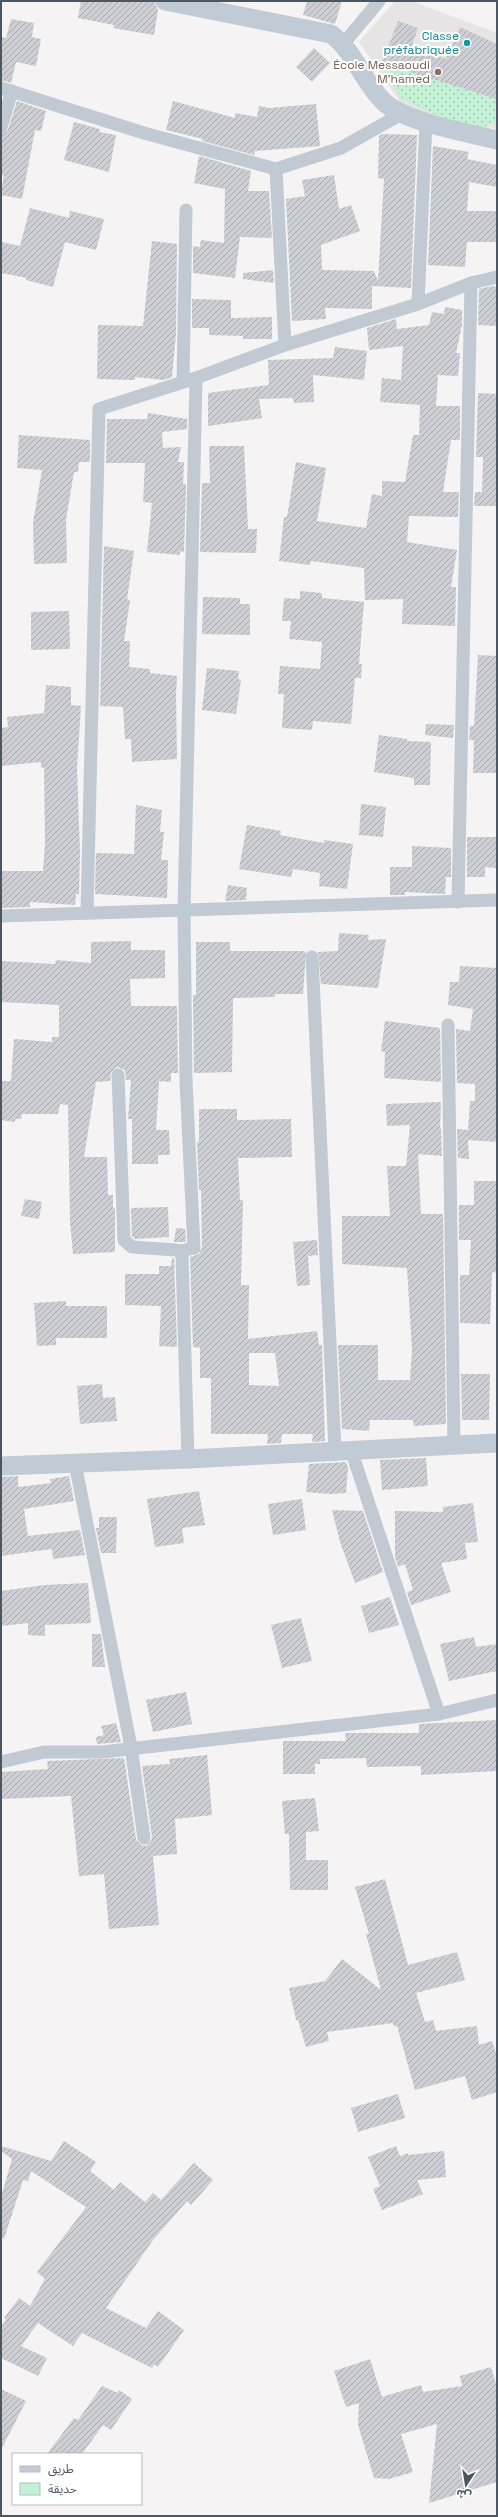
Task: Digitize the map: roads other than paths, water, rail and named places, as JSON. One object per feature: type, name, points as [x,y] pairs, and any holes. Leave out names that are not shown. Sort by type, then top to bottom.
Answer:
[{"type":"street","points":[[165,1],[332,34],[344,44],[384,103],[403,113],[426,122],[497,140]]},
{"type":"street","points":[[344,44],[379,1]]},
{"type":"street","points":[[1,127],[6,90],[144,133],[276,169],[341,148],[403,113]]},
{"type":"street","points":[[418,304],[426,122]]},
{"type":"street","points":[[276,169],[285,345]]},
{"type":"street","points":[[118,1075],[124,1240],[132,1247],[181,1251],[194,1248],[186,1081],[184,911],[189,380],[186,210]]},
{"type":"street","points":[[87,912],[98,411],[100,407],[189,380],[285,345],[418,304],[471,283],[497,277]]},
{"type":"street","points":[[458,902],[471,283]]},
{"type":"street","points":[[1,916],[87,912],[184,911],[497,900]]},
{"type":"street","points":[[312,957],[343,1451],[439,1714]]},
{"type":"street","points":[[448,1025],[454,1446]]},
{"type":"street","points":[[181,1251],[188,1459]]},
{"type":"street","points":[[1,1466],[188,1459],[497,1443]]},
{"type":"street","points":[[75,1463],[131,1747],[144,1838]]},
{"type":"street","points":[[1,1762],[44,1752],[102,1752],[131,1747],[439,1714],[497,1700]]},
{"type":"place","name":"Classe préfabriquée","points":[[467,43]]},
{"type":"place","name":"École Messaoudi M'hamed","points":[[438,72]]}]
